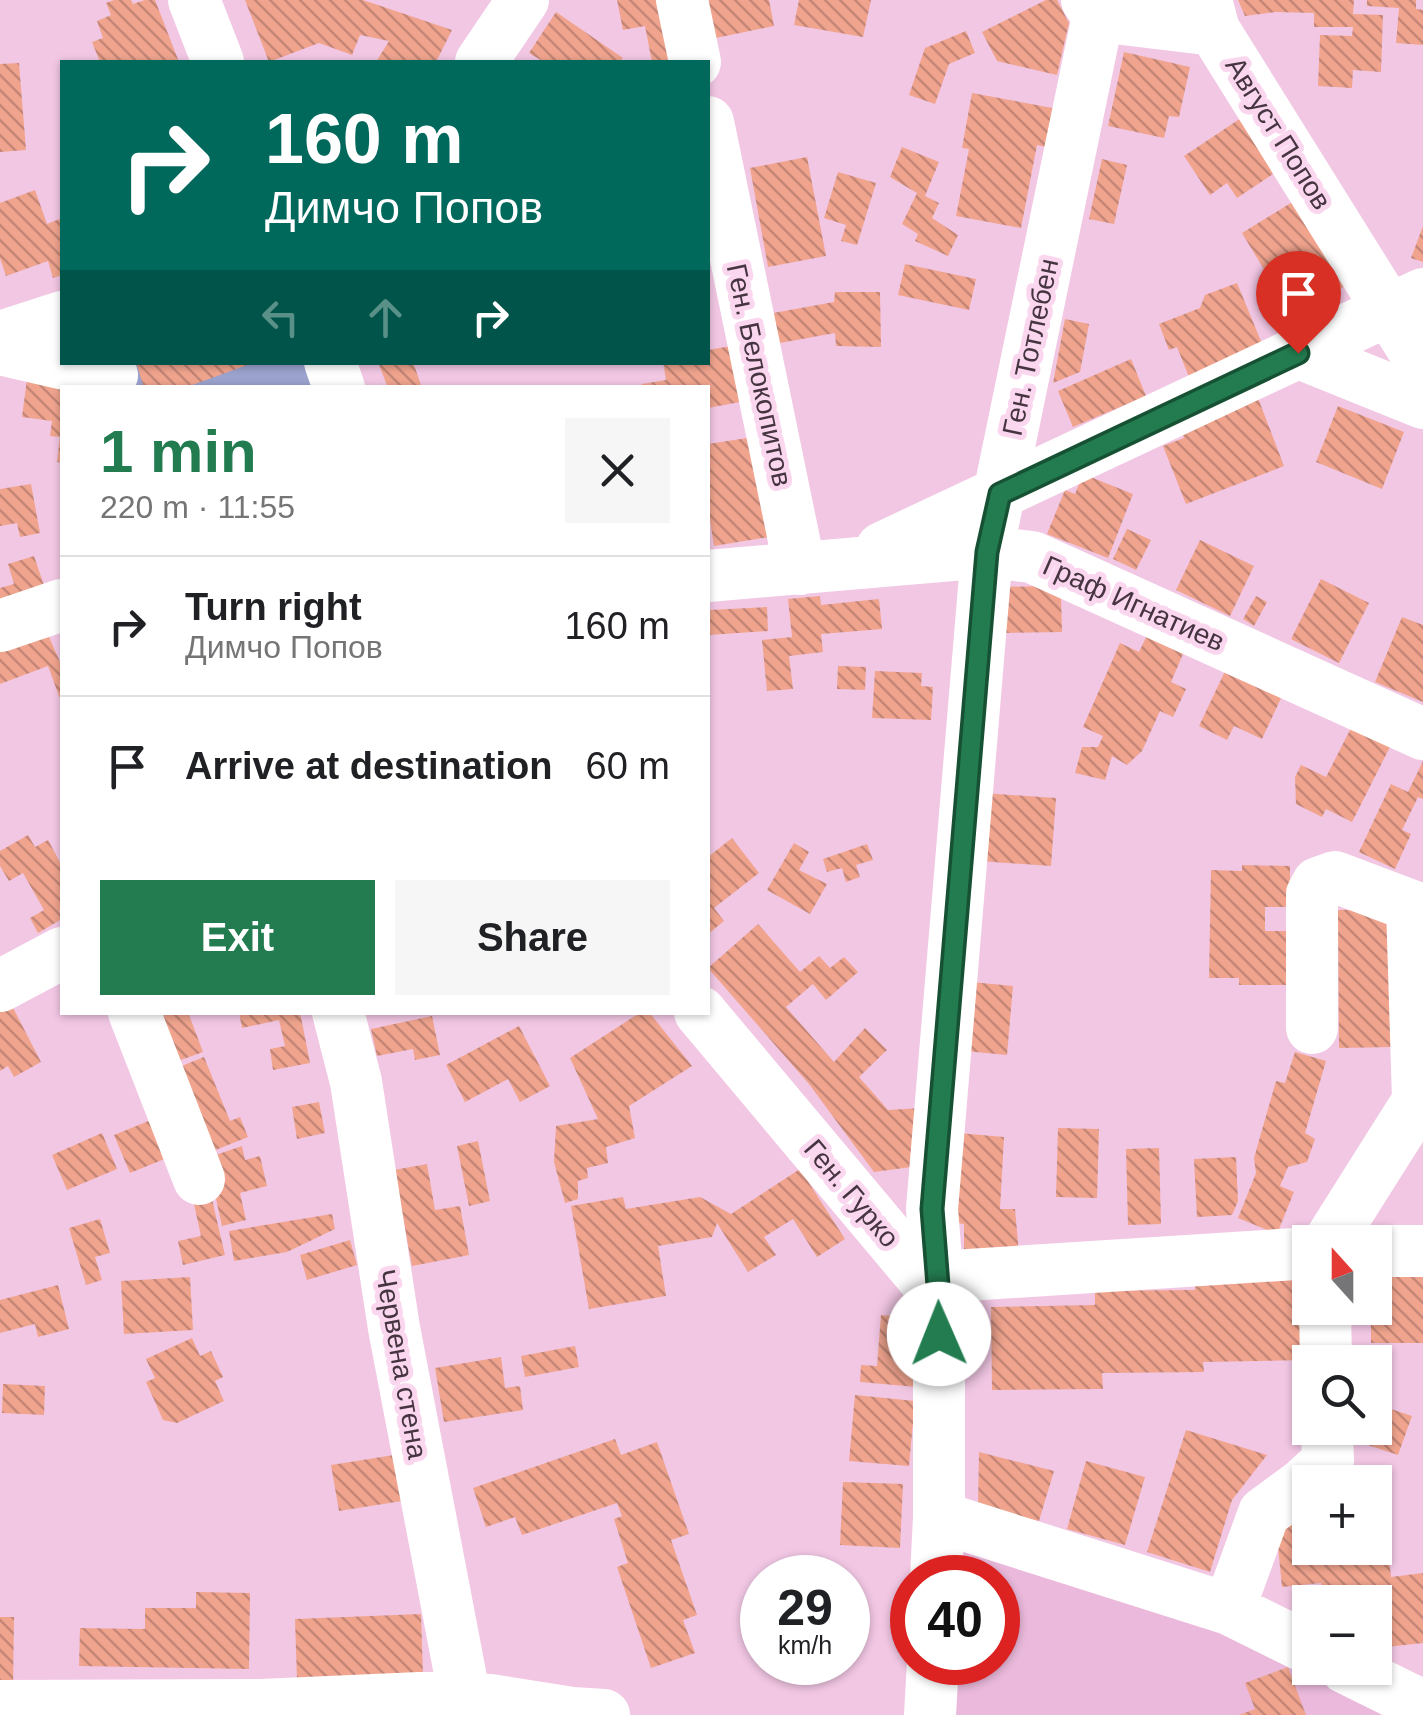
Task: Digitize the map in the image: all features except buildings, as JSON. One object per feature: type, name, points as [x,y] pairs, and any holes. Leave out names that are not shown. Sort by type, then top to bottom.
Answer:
[{"type":"street","points":[[194,0],[217,60]]},
{"type":"street","points":[[482,60],[524,0]]},
{"type":"street","points":[[682,0],[695,60]]},
{"type":"street","points":[[1097,5],[1210,15]]},
{"type":"street","name":"Ген. Тотлебен","points":[[938,1287],[932,1209],[987,552],[1097,5]]},
{"type":"street","name":"Август Попов","points":[[1210,15],[1406,301],[1423,365]]},
{"type":"street","name":"Ген. Белокопитов","points":[[710,130],[825,566]]},
{"type":"street","points":[[825,566],[1000,494],[1406,301]]},
{"type":"street","points":[[0,338],[60,318]]},
{"type":"street","points":[[0,349],[60,363]]},
{"type":"street","points":[[1298,353],[1423,403]]},
{"type":"street","points":[[69,365],[112,375]]},
{"type":"street","name":"Граф Игнатиев","points":[[710,576],[987,552],[1032,557],[1423,734]]},
{"type":"street","points":[[0,626],[60,606]]},
{"type":"street","points":[[1312,1028],[1312,894],[1318,883],[1335,876],[1412,906],[1421,1096],[1340,1225]]},
{"type":"street","points":[[0,986],[60,954]]},
{"type":"street","points":[[135,1015],[199,1178]]},
{"type":"street","name":"Червена стена","points":[[339,1015],[356,1082],[394,1328],[467,1705]]},
{"type":"street","name":"Ген. Гурко","points":[[703,1015],[938,1287]]},
{"type":"street","points":[[1392,1252],[1423,1251]]},
{"type":"street","points":[[937,1555],[938,1287],[1292,1255]]},
{"type":"street","points":[[1228,1608],[1264,1514],[1328,1461],[1328,1445]]},
{"type":"street","points":[[939,1517],[1228,1608],[1292,1640]]},
{"type":"street","points":[[930,1715],[932,1685]]},
{"type":"street","points":[[1380,1685],[1423,1706]]},
{"type":"street","points":[[0,1706],[259,1710],[467,1705],[583,1714]]},
{"type":"shaded area","points":[[108,365],[331,365],[338,385],[116,385]]},
{"type":"shaded area","points":[[939,1517],[1229,1609],[1292,1643],[1292,1685],[1368,1685],[1423,1715],[933,1715],[934,1685],[1020,1685],[1020,1555],[938,1555]]},
{"type":"route","points":[[939,1334],[932,1209],[987,552],[1000,494],[1298,353]]}]
